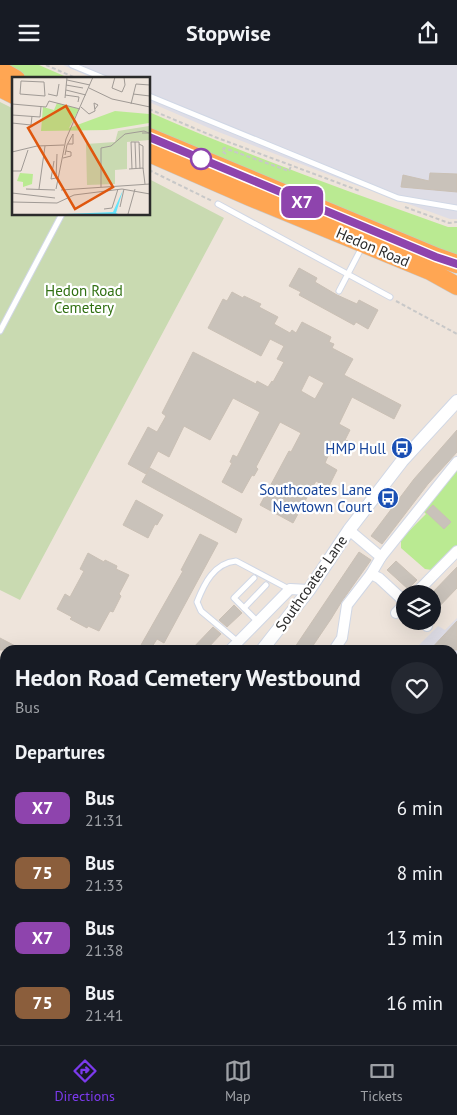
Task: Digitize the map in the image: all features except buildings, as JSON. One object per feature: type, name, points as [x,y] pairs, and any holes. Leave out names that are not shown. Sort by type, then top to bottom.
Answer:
[{"type":"highway","points":[[0,71],[12,77]]},
{"type":"highway","points":[[0,88],[12,94]]},
{"type":"highway","name":"Hedon Road","points":[[150,137],[253,182],[457,264]]},
{"type":"highway","name":"Hedon Road","points":[[150,153],[430,271],[457,286]]},
{"type":"street","name":"Southcoates Lane","points":[[266,645],[309,590],[349,530],[402,461],[457,401]]},
{"type":"street","points":[[337,645],[342,638],[347,605],[371,574],[381,557],[457,462]]},
{"type":"street","points":[[349,530],[381,557]]},
{"type":"street","points":[[424,585],[457,551]]},
{"type":"street","points":[[371,574],[396,595]]},
{"type":"street","points":[[235,645],[290,589],[309,590]]},
{"type":"lane","points":[[72,65],[101,77]]},
{"type":"lane","points":[[150,96],[398,198],[457,208]]},
{"type":"lane","points":[[218,204],[390,297]]},
{"type":"lane","points":[[0,331],[61,215]]},
{"type":"lane","points":[[339,291],[363,244]]},
{"type":"lane","points":[[238,642],[201,611],[197,602],[203,587],[213,572],[226,561],[236,561],[290,589]]},
{"type":"lane","points":[[254,578],[234,598],[257,621]]},
{"type":"lane","points":[[244,608],[266,585]]},
{"type":"path","points":[[46,65],[73,77]]},
{"type":"path","points":[[150,109],[361,192]]},
{"type":"path","points":[[229,155],[222,151],[224,148],[289,171],[292,166]]},
{"type":"path","points":[[150,170],[218,204]]},
{"type":"path","points":[[405,207],[449,223],[457,223]]},
{"type":"path","points":[[390,297],[457,334]]},
{"type":"shaded area","points":[[63,65],[457,65],[457,219],[450,219],[345,181],[216,131],[150,102],[150,77],[90,77]]},
{"type":"shaded area","points":[[457,618],[457,645],[419,645],[434,630],[441,630],[441,628],[445,630]]},
{"type":"green space","points":[[0,65],[39,65],[66,77],[19,77]]},
{"type":"green space","name":"Hedon Road Cemetery","points":[[0,102],[12,108],[12,215],[150,215],[150,180],[224,218],[20,600],[0,590]]},
{"type":"green space","points":[[150,112],[260,158],[335,186],[448,227],[457,227],[457,260],[150,133]]},
{"type":"green space","points":[[457,470],[457,545],[432,570],[425,569],[401,548],[401,539],[426,514],[423,511]]},
{"type":"bus line","name":"X7","points":[[150,137],[253,182],[457,264]]},
{"type":"place","name":"HMP Hull","points":[[402,448]]},
{"type":"place","name":"Southcoates Lane Newtown Court","points":[[388,498]]}]
